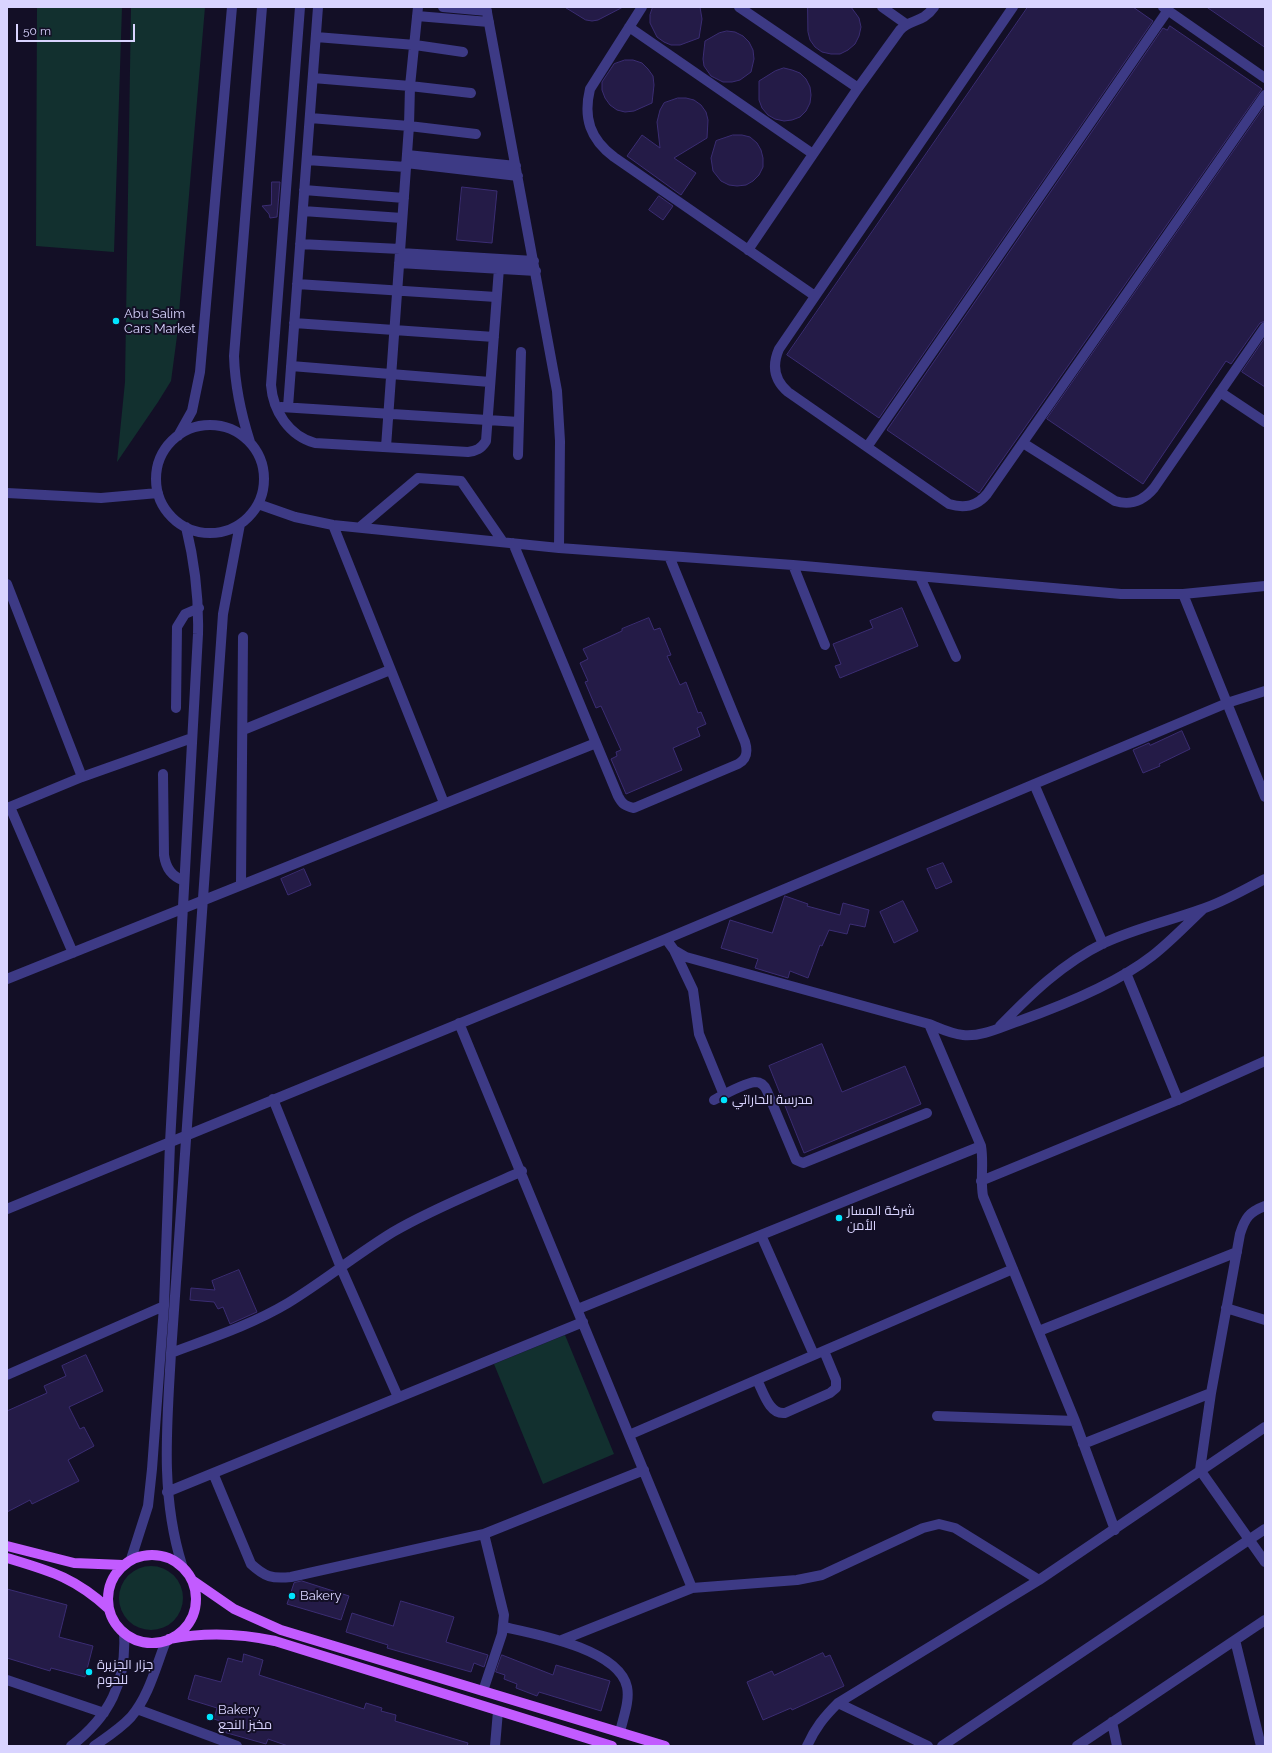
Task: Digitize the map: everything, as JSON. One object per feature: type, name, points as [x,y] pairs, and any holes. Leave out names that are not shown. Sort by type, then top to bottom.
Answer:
[{"type":"main road","points":[[7,1546],[74,1563],[127,1562]]},
{"type":"main road","points":[[612,1746],[275,1641],[257,1637],[222,1633],[186,1636],[157,1643],[140,1642],[124,1633],[117,1627],[108,1609],[107,1599],[111,1580],[127,1562],[141,1555],[152,1554],[173,1559],[182,1565],[192,1580],[220,1601],[265,1624],[666,1746]]},
{"type":"main road","points":[[7,1558],[51,1571],[68,1579],[83,1587],[108,1609]]},
{"type":"main road","points":[[168,1640],[184,1630],[193,1615],[196,1597],[192,1580]]},
{"type":"street","points":[[178,436],[192,411],[200,372],[232,7]]},
{"type":"street","points":[[250,442],[236,388],[234,356],[262,7]]},
{"type":"street","points":[[300,7],[271,385],[272,397],[275,406],[293,433],[306,441],[315,443],[475,451],[481,448],[486,441],[499,268]]},
{"type":"street","points":[[288,407],[318,7]]},
{"type":"street","points":[[443,7],[487,9],[535,266],[559,410],[559,548]]},
{"type":"street","points":[[642,7],[590,89],[587,102],[587,115],[590,127],[596,139],[604,149],[614,157],[815,296]]},
{"type":"street","points":[[739,7],[858,88]]},
{"type":"street","points":[[882,7],[906,24]]},
{"type":"street","points":[[748,250],[858,88],[900,30],[906,24],[925,17],[934,7]]},
{"type":"street","points":[[1013,7],[779,349],[775,362],[776,376],[783,388],[788,392],[950,504],[958,507],[966,507],[985,497],[1265,95]]},
{"type":"street","points":[[867,447],[1165,9],[1265,78]]},
{"type":"street","points":[[386,447],[409,126],[410,86],[417,11],[489,22]]},
{"type":"street","points":[[629,27],[813,154]]},
{"type":"street","points":[[316,37],[415,45],[463,52]]},
{"type":"street","points":[[313,78],[410,86],[471,93]]},
{"type":"street","points":[[310,118],[409,126],[476,134]]},
{"type":"street","points":[[307,160],[406,162],[517,171]]},
{"type":"street","points":[[304,190],[404,198]]},
{"type":"street","points":[[303,211],[402,218]]},
{"type":"street","points":[[300,244],[499,268],[535,266]]},
{"type":"street","points":[[400,255],[535,266]]},
{"type":"street","points":[[297,284],[496,297]]},
{"type":"street","points":[[294,323],[494,337]]},
{"type":"street","points":[[1023,443],[1115,501],[1128,504],[1135,502],[1149,494],[1154,488],[1265,327]]},
{"type":"street","points":[[518,455],[521,352]]},
{"type":"street","points":[[291,366],[490,382]]},
{"type":"street","points":[[1220,392],[1265,422]]},
{"type":"street","points":[[275,406],[519,422]]},
{"type":"street","points":[[208,425],[224,427],[238,433],[250,442],[258,453],[263,465],[264,478],[263,491],[258,504],[247,518],[240,524],[230,529],[219,532],[196,531],[186,527],[168,513],[158,493],[157,472],[160,462],[170,443],[178,436],[192,428],[208,425]]},
{"type":"street","points":[[360,527],[418,478],[461,481],[508,543],[621,802],[627,807],[634,808],[738,764],[744,761],[747,755],[745,742],[669,556]]},
{"type":"street","points":[[7,493],[101,498],[158,493]]},
{"type":"street","points":[[258,504],[295,517],[333,525],[559,548],[793,565],[1121,594],[1183,594],[1265,586]]},
{"type":"street","points":[[182,1565],[174,1541],[167,1492],[166,1458],[171,1353],[223,614],[240,524]]},
{"type":"street","points":[[333,525],[444,804]]},
{"type":"street","points":[[127,1562],[143,1524],[151,1488],[164,1306],[170,1143],[199,608],[195,569],[186,527]]},
{"type":"street","points":[[793,565],[825,645]]},
{"type":"street","points":[[920,577],[956,658]]},
{"type":"street","points":[[7,584],[82,777]]},
{"type":"street","points":[[1183,594],[1265,797]]},
{"type":"street","points":[[176,708],[177,627],[185,614],[199,608]]},
{"type":"street","points":[[241,884],[243,637]]},
{"type":"street","points":[[243,730],[390,670]]},
{"type":"street","points":[[7,1209],[666,939],[1227,703],[1265,691]]},
{"type":"street","points":[[73,953],[9,807],[82,777],[192,738]]},
{"type":"street","points":[[7,979],[596,743]]},
{"type":"street","points":[[163,774],[165,864],[176,878],[184,881]]},
{"type":"street","points":[[1034,784],[1103,944]]},
{"type":"street","points":[[999,1028],[1047,980],[1074,960],[1103,944],[1134,930],[1203,909],[1265,879]]},
{"type":"street","points":[[674,950],[686,957],[929,1024],[963,1035],[977,1034],[999,1028],[1063,1004],[1126,973],[1151,957],[1203,909]]},
{"type":"street","points":[[666,939],[674,950],[693,990],[699,1034],[724,1095]]},
{"type":"street","points":[[1126,973],[1178,1100]]},
{"type":"street","points":[[459,1023],[522,1171],[692,1588]]},
{"type":"street","points":[[929,1024],[981,1146],[983,1163],[981,1181],[983,1196],[1075,1421],[1115,1530]]},
{"type":"street","points":[[981,1181],[1178,1100],[1265,1061]]},
{"type":"street","points":[[714,1100],[755,1082],[765,1086],[796,1160],[803,1164],[927,1113]]},
{"type":"street","points":[[273,1099],[341,1268],[398,1397]]},
{"type":"street","points":[[578,1309],[981,1146]]},
{"type":"street","points":[[171,1353],[246,1324],[267,1314],[288,1303],[368,1248],[422,1216],[522,1171]]},
{"type":"street","points":[[1265,1206],[1254,1210],[1245,1220],[1236,1252],[1211,1393],[1200,1470],[1265,1562]]},
{"type":"street","points":[[757,1380],[774,1410],[781,1413],[785,1413],[830,1393],[836,1388],[836,1380],[819,1353],[761,1235]]},
{"type":"street","points":[[1039,1331],[1236,1252]]},
{"type":"street","points":[[629,1435],[1013,1269]]},
{"type":"street","points":[[7,1375],[164,1306]]},
{"type":"street","points":[[1226,1308],[1265,1320]]},
{"type":"street","points":[[167,1492],[583,1322]]},
{"type":"street","points":[[1083,1444],[1211,1393]]},
{"type":"street","points":[[937,1416],[1075,1421]]},
{"type":"street","points":[[807,1746],[814,1730],[822,1718],[838,1703],[1039,1580],[1115,1530],[1200,1470],[1265,1427]]},
{"type":"street","points":[[213,1473],[251,1564],[262,1574],[276,1578],[291,1577],[484,1534],[644,1470]]},
{"type":"street","points":[[562,1640],[692,1588],[797,1580],[822,1575],[923,1528],[939,1524],[955,1528],[1039,1580]]},
{"type":"street","points":[[942,1746],[1265,1529]]},
{"type":"street","points":[[483,1691],[504,1627],[502,1603],[484,1534]]},
{"type":"street","points":[[1077,1746],[1265,1620]]},
{"type":"street","points":[[504,1627],[562,1640],[608,1661],[617,1668],[624,1677],[628,1688],[628,1699],[620,1732]]},
{"type":"street","points":[[71,1746],[89,1732],[104,1713],[115,1694],[122,1670],[125,1646],[124,1633]]},
{"type":"street","points":[[94,1746],[119,1728],[137,1708],[148,1689],[168,1640]]},
{"type":"street","points":[[1235,1640],[1261,1746]]},
{"type":"street","points":[[7,1680],[104,1713]]},
{"type":"street","points":[[838,1703],[928,1746]]},
{"type":"street","points":[[137,1708],[237,1746]]},
{"type":"street","points":[[495,1746],[498,1711]]},
{"type":"street","points":[[1112,1722],[1117,1746]]},
{"type":"green space","points":[[37,7],[122,7],[114,252],[36,246]]},
{"type":"green space","points":[[131,7],[205,7],[177,336],[171,381],[117,462],[125,382]]},
{"type":"green space","points":[[565,1335],[614,1454],[543,1484],[494,1364]]},
{"type":"green space","points":[[145,1566],[157,1566],[174,1575],[181,1586],[183,1598],[181,1610],[174,1621],[157,1630],[145,1630],[133,1625],[124,1616],[119,1604],[119,1592],[124,1580],[133,1571]]},
{"type":"building","points":[[565,7],[623,7],[598,20],[592,21],[586,20]]},
{"type":"building","points":[[653,7],[700,7],[702,19],[699,38],[680,45],[671,45],[664,42],[657,37],[650,23],[650,15]]},
{"type":"building","points":[[808,7],[851,7],[859,18],[861,27],[855,44],[840,54],[822,52],[815,47],[810,40],[808,32]]},
{"type":"building","points":[[1028,7],[1133,7],[1153,21],[879,418],[787,355]]},
{"type":"building","points":[[1207,7],[1265,7],[1265,47]]},
{"type":"building","points":[[1170,26],[1262,89],[979,493],[887,430],[1163,28],[1167,30]]},
{"type":"building","points":[[727,31],[735,32],[743,36],[749,42],[753,50],[754,59],[751,72],[740,80],[732,82],[723,82],[711,76],[704,66],[703,59],[705,41],[719,33]]},
{"type":"building","points":[[625,60],[633,60],[642,63],[653,76],[654,85],[652,103],[634,111],[625,112],[617,110],[610,105],[602,90],[602,82],[614,64]]},
{"type":"building","points":[[784,68],[800,73],[806,79],[810,87],[811,95],[810,103],[806,111],[800,117],[784,121],[775,119],[768,115],[762,108],[759,100],[759,81],[775,71]]},
{"type":"building","points":[[678,98],[694,100],[701,105],[706,112],[708,120],[707,138],[674,158],[696,173],[681,195],[627,156],[642,135],[660,148],[657,122],[660,110],[664,103]]},
{"type":"building","points":[[1265,106],[1265,321],[1260,323],[1231,364],[1226,361],[1143,484],[1047,419]]},
{"type":"building","points":[[733,135],[750,137],[757,143],[761,150],[763,167],[759,175],[746,185],[729,185],[721,181],[713,171],[711,158],[716,141]]},
{"type":"building","points":[[272,182],[280,182],[277,217],[270,218],[269,214],[262,206],[271,205]]},
{"type":"building","points":[[462,187],[497,191],[492,243],[457,240]]},
{"type":"building","points":[[659,196],[673,206],[663,220],[649,210]]},
{"type":"building","points":[[1265,338],[1265,387],[1242,372]]},
{"type":"building","points":[[902,608],[918,646],[840,678],[835,666],[841,664],[833,644],[873,628],[870,621]]},
{"type":"building","points":[[649,618],[654,630],[660,628],[671,655],[667,656],[680,685],[686,682],[698,713],[701,712],[706,724],[697,728],[700,736],[673,748],[682,770],[626,794],[611,759],[617,756],[616,752],[621,750],[601,706],[596,708],[585,682],[588,681],[580,663],[588,659],[583,649],[622,631],[622,629]]},
{"type":"building","points":[[1182,731],[1190,749],[1159,764],[1160,766],[1143,773],[1133,750],[1149,743],[1150,745]]},
{"type":"building","points":[[943,863],[952,882],[936,889],[927,869]]},
{"type":"building","points":[[304,869],[311,885],[288,895],[281,879]]},
{"type":"building","points":[[785,896],[808,904],[807,906],[840,915],[843,903],[869,910],[865,927],[850,924],[847,934],[829,930],[822,946],[820,945],[808,978],[790,971],[788,978],[755,968],[758,959],[721,948],[730,920],[772,933]]},
{"type":"building","points":[[903,901],[918,931],[894,943],[880,912]]},
{"type":"building","points":[[822,1044],[842,1092],[905,1066],[921,1104],[804,1153],[769,1066]]},
{"type":"building","points":[[239,1270],[257,1312],[230,1324],[223,1307],[218,1309],[214,1302],[190,1300],[191,1288],[215,1290],[212,1281]]},
{"type":"building","points":[[86,1355],[103,1391],[69,1407],[80,1429],[84,1427],[94,1446],[68,1460],[79,1481],[32,1504],[30,1500],[7,1512],[7,1411],[47,1393],[44,1386],[66,1376],[62,1366]]},
{"type":"building","points":[[302,1581],[349,1596],[341,1620],[287,1604],[294,1583]]},
{"type":"building","points":[[7,1589],[67,1605],[59,1637],[93,1646],[85,1677],[51,1668],[50,1671],[7,1658]]},
{"type":"building","points":[[401,1601],[454,1617],[446,1642],[488,1655],[484,1667],[474,1663],[471,1672],[387,1648],[388,1645],[346,1632],[352,1613],[393,1626]]},
{"type":"building","points":[[823,1653],[825,1657],[830,1655],[844,1686],[792,1710],[791,1708],[763,1720],[747,1682],[772,1671],[774,1675]]},
{"type":"building","points":[[244,1654],[263,1660],[259,1675],[364,1709],[366,1703],[382,1708],[381,1711],[396,1715],[395,1721],[468,1743],[467,1746],[288,1746],[268,1739],[266,1744],[220,1731],[223,1722],[214,1719],[217,1708],[188,1699],[195,1675],[221,1682],[228,1658],[242,1662]]},
{"type":"building","points":[[502,1655],[553,1675],[556,1665],[610,1681],[601,1711],[539,1692],[537,1696],[516,1688],[517,1684],[504,1679],[505,1675],[496,1672]]},
{"type":"place","name":"Abu Salim Cars Market","points":[[116,321]]},
{"type":"place","name":"مدرسة الحاراتي","points":[[724,1100]]},
{"type":"place","name":"شركة المسار الأمن","points":[[839,1218]]},
{"type":"place","name":"Bakery","points":[[292,1596]]},
{"type":"place","name":"جزار الجزيرة للحوم","points":[[89,1672]]},
{"type":"place","name":"Bakery مخبز النجع","points":[[210,1717]]}]
